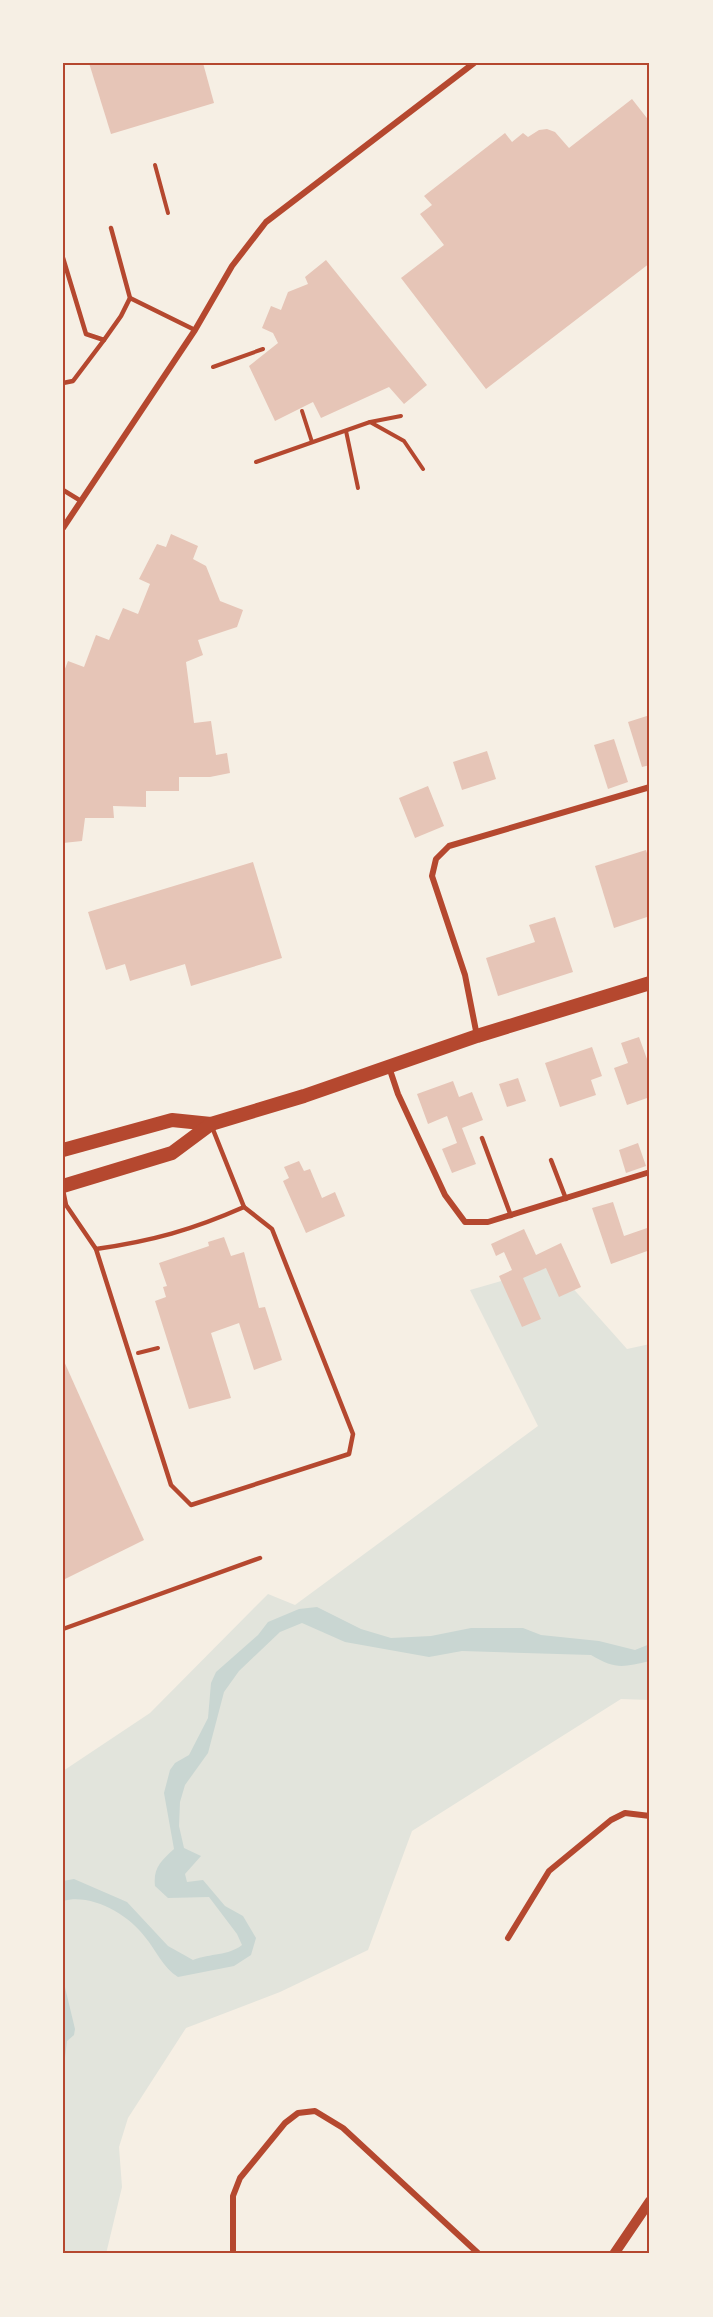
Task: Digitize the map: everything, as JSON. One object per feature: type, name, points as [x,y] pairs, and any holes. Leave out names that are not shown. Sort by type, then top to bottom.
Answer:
[{"type":"main road","points":[[63,1188],[172,1153],[211,1124],[304,1096],[477,1036],[650,983]]},
{"type":"main road","points":[[63,1150],[172,1120],[211,1124]]},
{"type":"street","points":[[63,528],[195,330],[232,266],[266,222],[474,63]]},
{"type":"street","points":[[477,1036],[465,975],[432,876],[436,859],[449,846],[650,787]]},
{"type":"street","points":[[389,1067],[398,1094],[456,1212],[465,1222],[477,1223],[511,1216],[650,1172]]},
{"type":"street","points":[[508,1938],[549,1871],[612,1820],[625,1813],[650,1815]]},
{"type":"street","points":[[233,2254],[233,2196],[240,2178],[285,2123],[298,2113],[315,2111],[343,2128],[479,2254]]},
{"type":"street","points":[[614,2254],[650,2201]]},
{"type":"lane","points":[[63,383],[72,381],[122,316],[130,298],[111,228]]},
{"type":"lane","points":[[63,258],[86,334],[104,340]]},
{"type":"lane","points":[[130,298],[195,330]]},
{"type":"lane","points":[[63,490],[82,502]]},
{"type":"lane","points":[[63,1188],[66,1205],[96,1249],[171,1485],[191,1505],[349,1454],[353,1434],[272,1229],[244,1207],[211,1124]]},
{"type":"lane","points":[[482,1138],[511,1216]]},
{"type":"lane","points":[[551,1160],[566,1199]]},
{"type":"lane","points":[[96,1249],[147,1241],[199,1227],[244,1207]]},
{"type":"lane","points":[[63,1629],[260,1558]]},
{"type":"path","points":[[155,165],[168,213]]},
{"type":"path","points":[[213,367],[263,349]]},
{"type":"path","points":[[302,411],[312,442]]},
{"type":"path","points":[[256,462],[369,422],[401,416]]},
{"type":"path","points":[[369,422],[404,441],[423,469]]},
{"type":"path","points":[[346,431],[358,488]]},
{"type":"path","points":[[130,1355],[158,1348]]},
{"type":"shaded area","points":[[553,1266],[627,1349],[650,1344],[650,1700],[621,1699],[412,1831],[368,1950],[280,1992],[186,2028],[128,2118],[119,2147],[122,2187],[106,2254],[63,2254],[63,1771],[150,1713],[268,1594],[295,1605],[538,1426],[470,1290]]},
{"type":"shaded area","points":[[317,1607],[361,1629],[391,1638],[431,1636],[471,1628],[523,1628],[541,1635],[599,1641],[635,1650],[650,1644],[650,1661],[620,1666],[607,1663],[591,1655],[462,1651],[429,1657],[345,1642],[302,1623],[280,1632],[239,1671],[224,1692],[208,1753],[185,1785],[180,1802],[179,1826],[184,1848],[201,1856],[185,1874],[187,1882],[203,1880],[225,1906],[243,1916],[256,1938],[251,1955],[234,1966],[178,1977],[164,1964],[138,1929],[119,1913],[85,1900],[63,1901],[63,1881],[74,1879],[127,1902],[168,1946],[193,1960],[231,1951],[242,1945],[237,1934],[209,1897],[168,1898],[155,1886],[155,1874],[159,1865],[174,1849],[164,1793],[170,1770],[175,1763],[189,1755],[208,1718],[211,1683],[216,1672],[258,1635],[268,1622],[299,1609]]},
{"type":"shaded area","points":[[63,1979],[75,2029],[74,2035],[67,2041],[63,2074]]},
{"type":"building","points":[[89,63],[203,63],[214,103],[111,134]]},
{"type":"building","points":[[632,99],[650,122],[650,263],[486,389],[401,278],[444,245],[420,214],[432,205],[424,196],[505,133],[512,142],[523,133],[528,137],[539,130],[547,129],[555,132],[569,148]]},
{"type":"building","points":[[326,260],[427,385],[404,404],[389,387],[321,418],[313,402],[275,421],[249,366],[278,343],[273,333],[262,328],[271,306],[281,310],[288,292],[308,284],[305,277]]},
{"type":"building","points":[[171,534],[198,546],[193,559],[206,566],[220,601],[243,610],[237,627],[198,640],[203,655],[186,662],[194,723],[211,721],[216,755],[227,753],[230,773],[210,777],[179,777],[179,791],[146,791],[146,807],[113,806],[114,818],[85,818],[82,841],[63,843],[63,674],[68,661],[84,667],[96,635],[109,640],[123,608],[138,614],[150,584],[139,579],[157,544],[166,547]]},
{"type":"building","points":[[650,715],[650,765],[642,767],[628,722]]},
{"type":"building","points":[[614,739],[628,782],[608,789],[594,745]]},
{"type":"building","points":[[487,751],[496,779],[462,790],[453,762]]},
{"type":"building","points":[[428,786],[444,826],[415,838],[399,798]]},
{"type":"building","points":[[646,850],[650,863],[650,916],[614,928],[595,866]]},
{"type":"building","points":[[253,862],[282,958],[191,986],[185,964],[130,981],[125,964],[106,970],[88,912]]},
{"type":"building","points":[[555,917],[573,972],[498,996],[486,958],[535,942],[529,925]]},
{"type":"building","points":[[639,1037],[647,1059],[650,1058],[650,1097],[627,1105],[614,1068],[628,1063],[621,1043]]},
{"type":"building","points":[[592,1047],[602,1076],[591,1080],[596,1095],[560,1107],[545,1063]]},
{"type":"building","points":[[518,1078],[526,1101],[507,1107],[499,1084]]},
{"type":"building","points":[[453,1081],[459,1097],[472,1092],[483,1120],[462,1128],[476,1164],[452,1173],[442,1149],[457,1143],[447,1116],[428,1124],[417,1094]]},
{"type":"building","points":[[638,1143],[646,1166],[626,1173],[619,1150]]},
{"type":"building","points":[[299,1161],[304,1171],[310,1169],[322,1198],[335,1192],[345,1216],[306,1233],[283,1181],[289,1178],[284,1167]]},
{"type":"building","points":[[613,1202],[624,1236],[650,1227],[650,1250],[611,1264],[592,1208]]},
{"type":"building","points":[[524,1229],[536,1255],[561,1243],[581,1287],[559,1297],[546,1268],[523,1278],[541,1319],[522,1327],[499,1276],[512,1270],[504,1252],[496,1256],[491,1244]]},
{"type":"building","points":[[224,1237],[231,1256],[244,1252],[259,1308],[265,1307],[282,1360],[254,1370],[239,1323],[211,1333],[231,1398],[189,1409],[155,1301],[166,1297],[163,1287],[167,1286],[159,1263],[209,1246],[208,1242]]},
{"type":"building","points":[[63,1359],[144,1540],[63,1580]]}]
